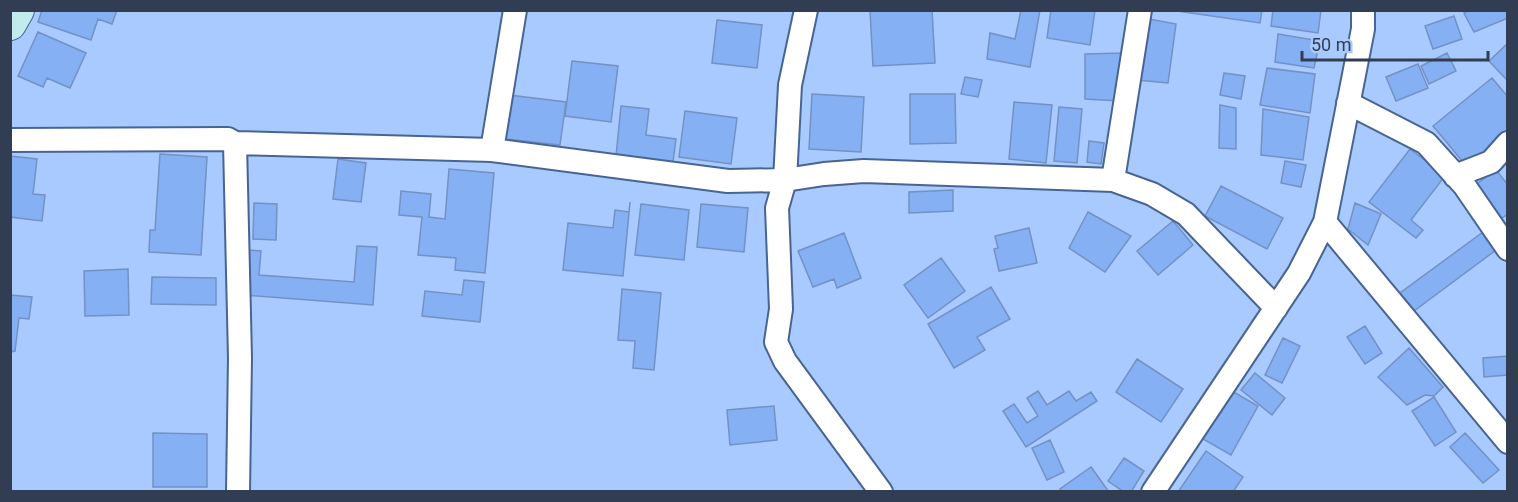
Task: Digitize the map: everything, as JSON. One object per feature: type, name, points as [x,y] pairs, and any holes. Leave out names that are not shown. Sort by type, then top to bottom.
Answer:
[{"type":"street","points":[[10,24],[18,10]]},
{"type":"street","points":[[492,150],[515,10]]},
{"type":"street","points":[[806,10],[790,85],[786,180],[777,208],[781,309],[776,342],[785,361],[881,492]]},
{"type":"street","points":[[1113,180],[1140,10]]},
{"type":"street","points":[[1153,492],[1299,273],[1324,222],[1363,29],[1363,10]]},
{"type":"street","points":[[1348,103],[1426,143],[1464,185],[1508,249]]},
{"type":"street","points":[[10,140],[228,139],[235,143],[492,150],[728,181],[786,180],[864,171],[1113,180],[1152,194],[1186,214],[1276,308]]},
{"type":"street","points":[[235,143],[240,358],[238,492]]},
{"type":"street","points":[[1455,176],[1491,162],[1508,143]]},
{"type":"street","points":[[1324,222],[1508,442]]},
{"type":"building","points":[[42,10],[117,10],[112,24],[98,19],[91,40],[38,22]]},
{"type":"building","points":[[932,10],[935,63],[873,66],[870,11]]},
{"type":"building","points":[[1021,10],[1040,10],[1030,67],[987,59],[990,33],[1015,39]]},
{"type":"building","points":[[1051,10],[1095,10],[1090,45],[1047,38]]},
{"type":"building","points":[[1170,10],[1262,10],[1260,23]]},
{"type":"building","points":[[1273,10],[1321,10],[1318,33],[1271,26]]},
{"type":"building","points":[[1470,10],[1508,10],[1508,18],[1474,32],[1464,13]]},
{"type":"building","points":[[1454,16],[1462,39],[1433,49],[1425,26]]},
{"type":"building","points":[[1144,18],[1176,24],[1168,83],[1137,80]]},
{"type":"building","points":[[717,20],[762,25],[757,68],[712,63]]},
{"type":"building","points":[[38,32],[86,53],[70,88],[47,78],[43,87],[18,76]]},
{"type":"building","points":[[1278,34],[1320,41],[1314,68],[1275,62]]},
{"type":"building","points":[[1508,43],[1508,81],[1489,61]]},
{"type":"building","points":[[1124,53],[1119,101],[1085,99],[1085,54]]},
{"type":"building","points":[[1447,53],[1456,71],[1429,84],[1421,66]]},
{"type":"building","points":[[572,61],[618,66],[611,122],[565,116]]},
{"type":"building","points":[[1418,64],[1428,88],[1396,101],[1386,77]]},
{"type":"building","points":[[1267,68],[1315,74],[1310,113],[1260,105]]},
{"type":"building","points":[[1224,73],[1245,76],[1241,99],[1220,95]]},
{"type":"building","points":[[965,77],[982,80],[978,97],[961,94]]},
{"type":"building","points":[[1492,78],[1508,97],[1508,136],[1468,168],[1433,126]]},
{"type":"building","points":[[812,94],[864,97],[861,152],[809,149]]},
{"type":"building","points":[[910,94],[955,94],[956,143],[910,144]]},
{"type":"building","points":[[509,95],[566,102],[560,145],[505,139]]},
{"type":"building","points":[[1014,102],[1052,105],[1046,163],[1009,159]]},
{"type":"building","points":[[1220,105],[1236,108],[1236,149],[1219,148]]},
{"type":"building","points":[[621,106],[649,109],[646,135],[676,139],[673,162],[616,156]]},
{"type":"building","points":[[1059,107],[1082,109],[1077,163],[1054,161]]},
{"type":"building","points":[[1263,109],[1309,117],[1303,160],[1261,155]]},
{"type":"building","points":[[685,111],[737,118],[731,164],[679,157]]},
{"type":"building","points":[[1089,141],[1104,143],[1101,164],[1087,162]]},
{"type":"building","points":[[1410,149],[1445,176],[1411,220],[1423,230],[1416,238],[1369,202]]},
{"type":"building","points":[[160,154],[207,157],[201,255],[149,252],[150,230],[155,230]]},
{"type":"building","points":[[10,156],[37,159],[33,194],[45,195],[42,221],[10,217]]},
{"type":"building","points":[[338,159],[366,163],[361,202],[333,199]]},
{"type":"building","points":[[1285,161],[1306,165],[1301,187],[1281,183]]},
{"type":"building","points":[[449,169],[494,173],[485,273],[455,270],[456,258],[418,255],[422,217],[399,215],[401,191],[431,194],[429,217],[445,219]]},
{"type":"building","points":[[1496,170],[1508,185],[1508,214],[1499,220],[1474,186]]},
{"type":"building","points":[[1221,186],[1283,218],[1267,249],[1205,216]]},
{"type":"building","points":[[953,190],[953,211],[909,213],[909,192]]},
{"type":"building","points":[[630,202],[623,276],[563,270],[568,223],[613,228],[615,210],[629,212]]},
{"type":"building","points":[[254,203],[277,204],[276,240],[253,239]]},
{"type":"building","points":[[1355,203],[1381,214],[1368,245],[1348,229]]},
{"type":"building","points":[[641,204],[689,210],[684,260],[635,255]]},
{"type":"building","points":[[701,204],[748,208],[744,252],[697,247]]},
{"type":"building","points":[[1088,212],[1131,236],[1105,272],[1069,248]]},
{"type":"building","points":[[1173,221],[1193,245],[1158,275],[1137,251]]},
{"type":"building","points":[[1029,228],[1037,263],[999,271],[994,249],[998,248],[995,236]]},
{"type":"building","points":[[1483,232],[1496,250],[1414,311],[1400,293]]},
{"type":"building","points":[[844,233],[861,278],[837,288],[834,279],[813,287],[798,251]]},
{"type":"building","points":[[357,246],[377,247],[373,305],[244,295],[248,250],[261,251],[259,275],[354,282]]},
{"type":"building","points":[[941,258],[965,291],[928,318],[904,285]]},
{"type":"building","points":[[128,269],[129,315],[85,316],[84,271]]},
{"type":"building","points":[[152,277],[216,278],[216,305],[151,304]]},
{"type":"building","points":[[464,280],[484,282],[480,322],[422,316],[425,291],[462,295]]},
{"type":"building","points":[[991,287],[1010,319],[977,337],[985,350],[954,368],[928,324]]},
{"type":"building","points":[[622,289],[661,293],[654,370],[633,368],[635,341],[618,340]]},
{"type":"building","points":[[10,295],[32,297],[29,319],[19,318],[15,351],[10,352]]},
{"type":"building","points":[[1365,326],[1382,353],[1365,364],[1347,337]]},
{"type":"building","points":[[1283,338],[1300,346],[1282,383],[1265,375]]},
{"type":"building","points":[[1409,348],[1443,387],[1434,396],[1425,395],[1407,405],[1378,377]]},
{"type":"building","points":[[1508,356],[1508,375],[1484,377],[1483,358]]},
{"type":"building","points":[[1137,359],[1183,389],[1161,422],[1116,392]]},
{"type":"building","points":[[1255,373],[1285,398],[1272,415],[1241,390]]},
{"type":"building","points":[[1230,390],[1258,406],[1231,455],[1203,439]]},
{"type":"building","points":[[1038,391],[1047,405],[1069,391],[1076,401],[1091,392],[1097,401],[1026,447],[1003,411],[1014,404],[1027,423],[1038,416],[1027,398]]},
{"type":"building","points":[[1434,397],[1456,432],[1435,446],[1412,411]]},
{"type":"building","points":[[774,406],[777,440],[730,445],[727,410]]},
{"type":"building","points":[[153,433],[207,434],[207,487],[153,487]]},
{"type":"building","points":[[1465,433],[1499,470],[1483,483],[1450,447]]},
{"type":"building","points":[[1050,440],[1064,472],[1047,480],[1032,448]]},
{"type":"building","points":[[1206,451],[1243,477],[1233,492],[1178,492]]},
{"type":"building","points":[[1124,458],[1144,471],[1131,492],[1124,492],[1108,481]]},
{"type":"building","points":[[1091,467],[1109,492],[1062,492],[1060,489]]}]
